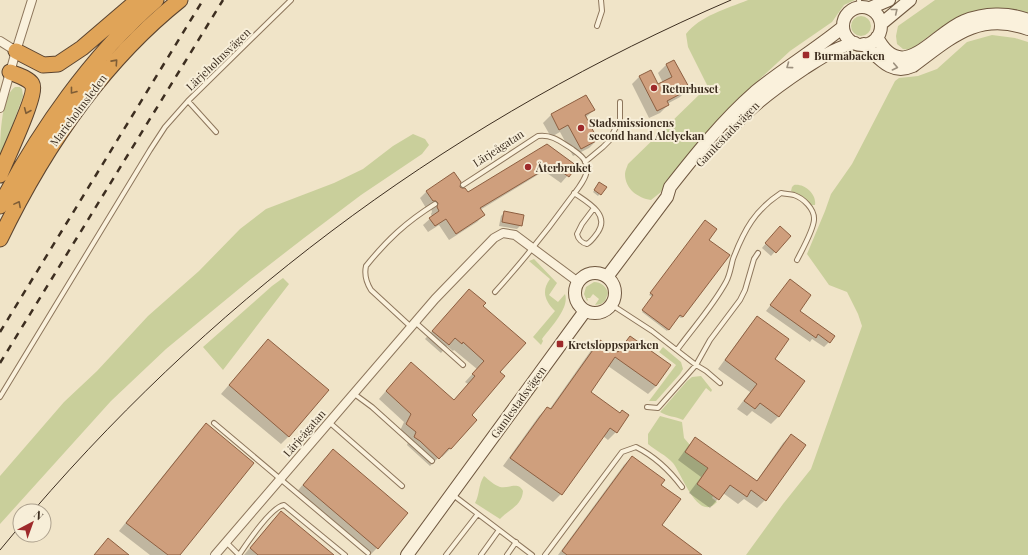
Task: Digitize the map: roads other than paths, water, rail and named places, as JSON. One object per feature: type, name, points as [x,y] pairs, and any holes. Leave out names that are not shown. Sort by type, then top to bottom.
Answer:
[{"type":"highway","points":[[16,51],[43,65],[58,64],[82,48],[138,0]]},
{"type":"highway","name":"Marieholmsleden","points":[[0,206],[30,151],[58,109],[87,72],[124,30],[156,0]]},
{"type":"highway","name":"Marieholmsleden","points":[[0,239],[34,173],[51,145],[100,78],[140,36],[180,0]]},
{"type":"highway","points":[[0,175],[29,107],[34,90],[32,84],[10,72]]},
{"type":"street","points":[[0,108],[32,0]]},
{"type":"street","name":"Gamlestadsvägen","points":[[607,277],[667,197],[670,187],[690,162],[744,103],[773,78],[830,38],[843,26],[844,20],[849,12],[854,8],[889,0]]},
{"type":"street","points":[[881,24],[910,0]]},
{"type":"street","points":[[863,5],[877,15],[881,24],[877,37],[885,50],[894,57],[904,58],[913,56],[940,36],[964,21],[980,16],[992,14],[1014,16],[1028,20]]},
{"type":"street","points":[[843,26],[847,38],[860,44],[884,64],[894,68],[905,69],[913,66],[960,33],[975,26],[1002,23],[1012,24],[1028,29]]},
{"type":"street","name":"Gamlestadsvägen","points":[[667,197],[675,192],[710,149],[753,106],[780,85],[843,46],[872,41],[877,37]]},
{"type":"street","points":[[0,41],[16,51]]},
{"type":"street","name":"Lärjeågatan","points":[[216,555],[412,324],[484,247],[498,235],[503,233],[515,235],[578,282]]},
{"type":"street","points":[[592,274],[600,274],[607,277],[613,283],[616,291],[615,300],[612,305],[607,310],[600,313],[584,311],[576,299],[575,292],[578,282],[584,276],[592,274]]},
{"type":"street","name":"Gamlestadsvägen","points":[[407,555],[584,311]]},
{"type":"lane","name":"Lärjeholmsvägen","points":[[216,132],[188,101],[291,0]]},
{"type":"lane","points":[[597,26],[602,11],[601,0]]},
{"type":"lane","points":[[0,397],[150,150],[165,127],[188,101]]},
{"type":"lane","points":[[495,292],[534,248],[574,193],[587,172],[588,168],[585,162],[608,141],[620,119],[620,102]]},
{"type":"lane","name":"Lärjeågatan","points":[[463,185],[538,136],[548,135],[558,139],[579,154],[585,162]]},
{"type":"lane","points":[[574,193],[594,208],[599,212],[602,223],[591,241],[584,244],[580,241],[577,234],[582,224],[594,208]]},
{"type":"lane","points":[[677,350],[726,281],[733,259],[747,226],[757,212],[781,193],[794,195],[804,200],[812,209],[815,219],[797,260]]},
{"type":"lane","points":[[435,204],[401,228],[366,266],[366,278],[371,290],[463,365]]},
{"type":"lane","points":[[647,407],[658,408],[696,365],[710,340],[740,300],[745,290],[754,259],[758,253]]},
{"type":"lane","points":[[612,305],[677,350],[720,383]]},
{"type":"lane","points":[[353,393],[372,407],[432,461]]},
{"type":"lane","points":[[328,422],[402,486]]},
{"type":"lane","points":[[214,423],[368,553]]},
{"type":"lane","points":[[545,555],[622,452],[636,447],[643,450],[672,474],[682,487]]},
{"type":"lane","points":[[451,494],[532,555]]},
{"type":"lane","points":[[226,542],[239,555],[259,527],[278,506],[284,504],[346,555]]},
{"type":"lane","points":[[446,555],[477,515]]},
{"type":"lane","points":[[481,555],[499,530]]},
{"type":"lane","points":[[507,555],[516,542]]},
{"type":"tram line","points":[[40,503],[107,430],[185,353],[267,282],[353,215],[442,154],[535,98],[631,46],[731,0]]},
{"type":"tram line","points":[[0,550],[12,536]]},
{"type":"railway","points":[[0,332],[203,0]]},
{"type":"railway","points":[[0,363],[223,0]]},
{"type":"place","name":"Burmabacken","points":[[806,55]]},
{"type":"place","name":"Returhuset","points":[[654,88]]},
{"type":"place","name":"Stadsmissionens second hand Alelyckan","points":[[581,128]]},
{"type":"place","name":"Återbruket","points":[[528,167]]},
{"type":"place","name":"Kretsloppsparken","points":[[560,344]]}]
